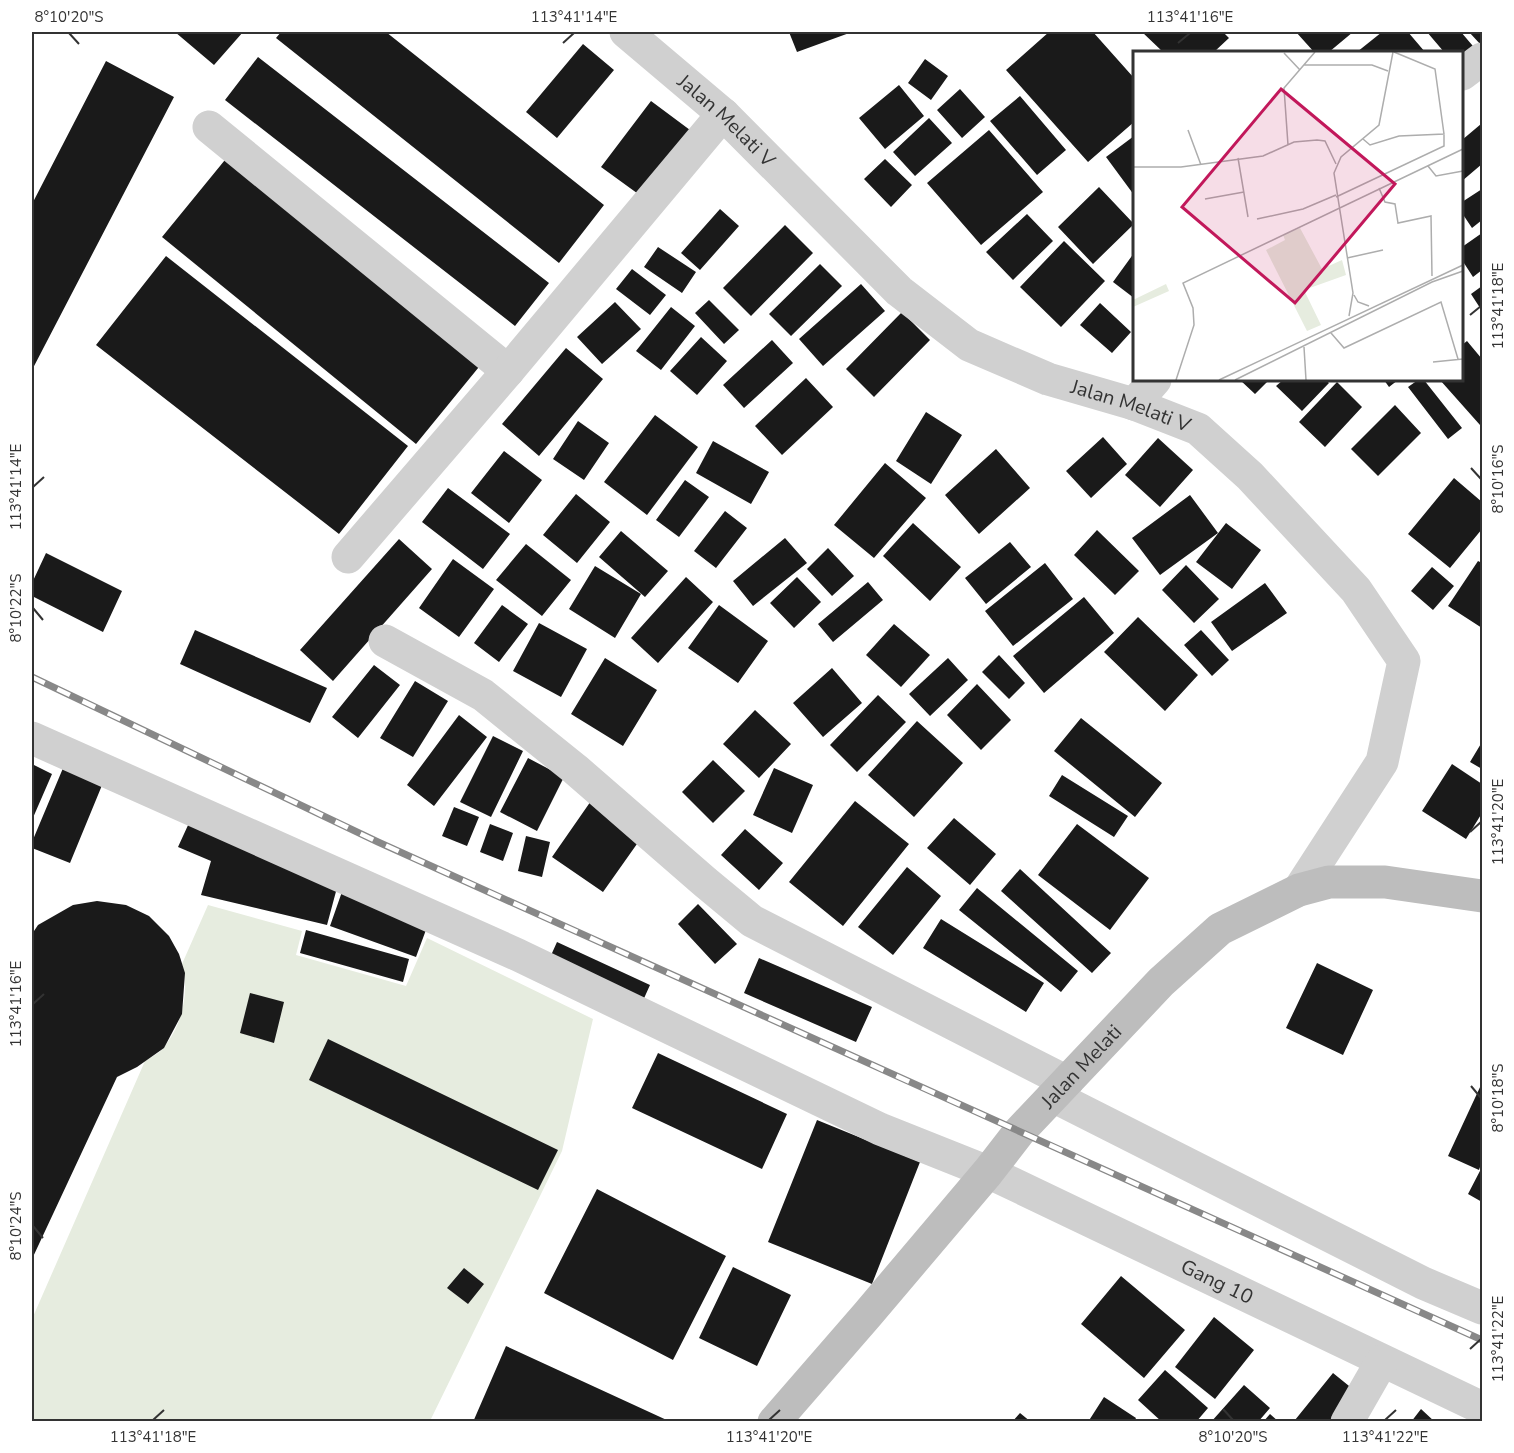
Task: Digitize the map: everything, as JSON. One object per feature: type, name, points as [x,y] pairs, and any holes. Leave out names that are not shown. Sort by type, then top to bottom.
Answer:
[{"type":"main road","name":"Jalan Melati","points":[[774,1422],[988,1172],[1019,1132],[1161,982],[1220,929],[1299,890],[1329,882],[1385,882],[1482,896]]},
{"type":"street","name":"Jalan Melati V","points":[[626,32],[723,114],[899,291],[969,345],[1047,379],[1134,404],[1198,429],[1250,476],[1356,590],[1404,661],[1382,762],[1299,890]]},
{"type":"street","points":[[1463,73],[1482,59]]},
{"type":"street","points":[[348,557],[508,371],[723,114]]},
{"type":"street","points":[[209,127],[508,371]]},
{"type":"street","points":[[1134,404],[1154,381]]},
{"type":"street","points":[[386,641],[483,695],[752,921],[1423,1283],[1482,1308]]},
{"type":"street","name":"Gang 10","points":[[32,738],[547,968],[880,1130],[988,1172],[1482,1408]]},
{"type":"street","points":[[1347,1422],[1383,1361]]},
{"type":"shaded area","points":[[208,905],[302,931],[296,955],[406,986],[427,938],[593,1019],[562,1151],[430,1421],[32,1422],[32,1319],[145,1061],[162,1049],[176,1029],[185,997],[182,964]]},
{"type":"building","points":[[175,32],[243,32],[214,65]]},
{"type":"building","points":[[281,32],[386,32],[604,205],[559,263],[276,38]]},
{"type":"building","points":[[789,32],[852,32],[797,52]]},
{"type":"building","points":[[1049,32],[1093,32],[1133,77],[1133,123],[1088,162],[1006,70]]},
{"type":"building","points":[[1142,32],[1223,32],[1229,38],[1215,51],[1162,51]]},
{"type":"building","points":[[1296,32],[1353,32],[1330,51],[1313,51]]},
{"type":"building","points":[[1382,32],[1408,32],[1424,51],[1358,51]]},
{"type":"building","points":[[1427,32],[1461,32],[1478,52],[1463,64],[1463,51],[1443,51]]},
{"type":"building","points":[[1469,32],[1482,32],[1481,45]]},
{"type":"building","points":[[583,44],[614,70],[557,138],[526,112]]},
{"type":"building","points":[[258,57],[549,283],[515,326],[225,100]]},
{"type":"building","points":[[925,59],[948,76],[931,100],[908,83]]},
{"type":"building","points":[[106,61],[174,97],[32,370],[32,204]]},
{"type":"building","points":[[899,85],[924,116],[885,149],[859,118]]},
{"type":"building","points":[[960,89],[985,117],[962,138],[937,110]]},
{"type":"building","points":[[1020,96],[1066,150],[1037,175],[990,121]]},
{"type":"building","points":[[651,101],[690,130],[641,196],[601,167]]},
{"type":"building","points":[[929,118],[952,143],[915,176],[893,152]]},
{"type":"building","points":[[1481,124],[1482,164],[1463,180],[1463,139]]},
{"type":"building","points":[[989,130],[1043,192],[981,245],[927,183]]},
{"type":"building","points":[[1133,137],[1133,194],[1106,157]]},
{"type":"building","points":[[229,155],[483,362],[416,444],[162,237]]},
{"type":"building","points":[[885,159],[912,185],[891,207],[864,179]]},
{"type":"building","points":[[1099,187],[1133,223],[1093,264],[1058,227]]},
{"type":"building","points":[[1482,189],[1482,220],[1472,228],[1463,214],[1463,201]]},
{"type":"building","points":[[720,209],[739,226],[700,270],[681,253]]},
{"type":"building","points":[[1027,214],[1053,241],[1013,280],[986,252]]},
{"type":"building","points":[[785,225],[813,253],[751,316],[723,288]]},
{"type":"building","points":[[1482,233],[1482,270],[1473,277],[1463,262],[1463,246]]},
{"type":"building","points":[[1064,241],[1105,281],[1061,327],[1020,287]]},
{"type":"building","points":[[658,247],[696,272],[682,293],[644,267]]},
{"type":"building","points":[[1133,254],[1133,297],[1113,282]]},
{"type":"building","points":[[166,256],[408,446],[339,534],[96,345]]},
{"type":"building","points":[[820,264],[842,286],[791,336],[769,314]]},
{"type":"building","points":[[632,269],[666,295],[650,315],[616,289]]},
{"type":"building","points":[[861,284],[885,311],[823,366],[799,339]]},
{"type":"building","points":[[1482,286],[1482,311],[1471,294]]},
{"type":"building","points":[[709,300],[739,330],[724,344],[695,313]]},
{"type":"building","points":[[615,302],[641,329],[602,364],[577,337]]},
{"type":"building","points":[[1100,303],[1131,332],[1112,353],[1080,325]]},
{"type":"building","points":[[671,307],[695,326],[661,370],[636,351]]},
{"type":"building","points":[[902,312],[930,340],[874,397],[846,369]]},
{"type":"building","points":[[701,337],[727,361],[697,395],[670,371]]},
{"type":"building","points":[[772,340],[793,363],[744,408],[723,385]]},
{"type":"building","points":[[1467,341],[1482,359],[1482,423],[1480,425],[1441,381],[1463,381],[1463,344]]},
{"type":"building","points":[[566,348],[603,379],[539,456],[502,424]]},
{"type":"building","points":[[806,378],[833,407],[782,455],[755,426]]},
{"type":"building","points":[[1241,381],[1268,381],[1255,394]]},
{"type":"building","points":[[1282,381],[1327,381],[1329,383],[1302,411],[1276,386]]},
{"type":"building","points":[[1385,381],[1397,381],[1389,387]]},
{"type":"building","points":[[1417,381],[1425,381],[1462,428],[1448,439],[1408,387]]},
{"type":"building","points":[[1337,382],[1362,407],[1325,447],[1299,422]]},
{"type":"building","points":[[1395,405],[1421,433],[1378,476],[1351,449]]},
{"type":"building","points":[[926,412],[962,435],[931,484],[896,461]]},
{"type":"building","points":[[655,415],[698,447],[647,515],[604,482]]},
{"type":"building","points":[[578,421],[609,443],[584,480],[553,459]]},
{"type":"building","points":[[1103,437],[1127,464],[1091,498],[1066,471]]},
{"type":"building","points":[[1158,438],[1193,470],[1160,507],[1125,475]]},
{"type":"building","points":[[713,441],[769,472],[751,504],[696,473]]},
{"type":"building","points":[[996,449],[1030,488],[979,534],[945,495]]},
{"type":"building","points":[[504,451],[542,480],[509,523],[471,493]]},
{"type":"building","points":[[885,463],[926,498],[874,558],[834,525]]},
{"type":"building","points":[[1454,478],[1482,502],[1482,529],[1450,568],[1408,534]]},
{"type":"building","points":[[685,480],[709,497],[679,537],[656,520]]},
{"type":"building","points":[[448,488],[510,534],[483,569],[422,522]]},
{"type":"building","points":[[576,494],[610,522],[577,563],[543,535]]},
{"type":"building","points":[[1190,495],[1218,533],[1160,575],[1132,538]]},
{"type":"building","points":[[725,511],[747,528],[716,568],[694,551]]},
{"type":"building","points":[[913,523],[961,567],[930,601],[883,556]]},
{"type":"building","points":[[1226,523],[1261,550],[1232,589],[1196,562]]},
{"type":"building","points":[[1097,530],[1139,571],[1115,595],[1074,555]]},
{"type":"building","points":[[621,531],[668,571],[645,597],[599,557]]},
{"type":"building","points":[[785,538],[807,563],[753,606],[733,581]]},
{"type":"building","points":[[399,539],[432,569],[333,681],[300,650]]},
{"type":"building","points":[[1010,542],[1031,567],[986,604],[965,578]]},
{"type":"building","points":[[526,544],[571,580],[542,616],[496,580]]},
{"type":"building","points":[[828,548],[854,576],[832,596],[807,569]]},
{"type":"building","points":[[46,553],[122,591],[103,632],[32,596],[32,583]]},
{"type":"building","points":[[453,559],[494,589],[459,637],[419,608]]},
{"type":"building","points":[[1478,561],[1482,563],[1482,628],[1448,606]]},
{"type":"building","points":[[1045,563],[1073,599],[1013,646],[985,611]]},
{"type":"building","points":[[1186,565],[1219,599],[1194,623],[1162,590]]},
{"type":"building","points":[[595,566],[641,594],[615,638],[569,609]]},
{"type":"building","points":[[1432,567],[1454,586],[1433,610],[1411,591]]},
{"type":"building","points":[[686,577],[713,602],[658,663],[631,638]]},
{"type":"building","points":[[797,577],[821,602],[794,628],[770,603]]},
{"type":"building","points":[[868,582],[883,600],[833,642],[818,624]]},
{"type":"building","points":[[1265,583],[1287,613],[1232,651],[1211,622]]},
{"type":"building","points":[[1084,597],[1114,633],[1044,693],[1013,656]]},
{"type":"building","points":[[502,605],[528,624],[499,662],[474,643]]},
{"type":"building","points":[[719,605],[768,641],[738,683],[688,648]]},
{"type":"building","points":[[1138,617],[1198,675],[1165,711],[1104,652]]},
{"type":"building","points":[[539,623],[587,649],[561,697],[513,671]]},
{"type":"building","points":[[894,624],[930,655],[901,687],[866,655]]},
{"type":"building","points":[[195,630],[327,688],[310,723],[180,664]]},
{"type":"building","points":[[1201,630],[1229,660],[1212,676],[1184,645]]},
{"type":"building","points":[[999,655],[1025,683],[1009,699],[982,672]]},
{"type":"building","points":[[605,658],[657,690],[623,746],[571,714]]},
{"type":"building","points":[[948,658],[968,680],[930,716],[909,694]]},
{"type":"building","points":[[374,665],[400,685],[358,738],[332,717]]},
{"type":"building","points":[[832,668],[862,703],[823,737],[793,703]]},
{"type":"building","points":[[415,681],[448,701],[413,757],[380,738]]},
{"type":"building","points":[[977,684],[1011,720],[981,750],[947,715]]},
{"type":"building","points":[[878,695],[906,722],[857,772],[830,745]]},
{"type":"building","points":[[755,710],[791,744],[759,778],[723,744]]},
{"type":"building","points":[[459,715],[487,737],[434,806],[407,785]]},
{"type":"building","points":[[1081,718],[1162,783],[1135,817],[1054,751]]},
{"type":"building","points":[[917,721],[963,763],[914,817],[868,775]]},
{"type":"building","points":[[493,736],[523,751],[491,817],[460,802]]},
{"type":"building","points":[[1482,742],[1482,769],[1470,762]]},
{"type":"building","points":[[528,758],[564,777],[537,831],[500,812]]},
{"type":"building","points":[[713,760],[745,791],[713,823],[682,792]]},
{"type":"building","points":[[66,761],[105,778],[70,863],[32,848],[32,842]]},
{"type":"building","points":[[32,764],[52,774],[32,820]]},
{"type":"building","points":[[1452,764],[1482,784],[1482,813],[1466,839],[1422,811]]},
{"type":"building","points":[[774,768],[813,785],[792,833],[753,815]]},
{"type":"building","points":[[1062,775],[1128,816],[1114,837],[1049,796]]},
{"type":"building","points":[[593,798],[644,834],[603,892],[552,857]]},
{"type":"building","points":[[855,801],[909,844],[843,926],[789,882]]},
{"type":"building","points":[[454,807],[479,817],[467,846],[442,836]]},
{"type":"building","points":[[954,818],[996,854],[970,885],[927,848]]},
{"type":"building","points":[[189,823],[338,884],[327,925],[201,895],[211,861],[178,847]]},
{"type":"building","points":[[490,824],[513,833],[503,861],[480,852]]},
{"type":"building","points":[[1077,824],[1149,878],[1110,930],[1038,875]]},
{"type":"building","points":[[745,829],[783,863],[759,890],[721,855]]},
{"type":"building","points":[[526,836],[550,842],[542,877],[518,871]]},
{"type":"building","points":[[907,867],[941,896],[893,955],[858,927]]},
{"type":"building","points":[[1020,869],[1111,953],[1092,973],[1001,891]]},
{"type":"building","points":[[344,886],[430,919],[416,957],[330,926]]},
{"type":"building","points":[[977,888],[1078,971],[1061,992],[959,910]]},
{"type":"building","points":[[97,901],[126,905],[149,916],[169,936],[179,954],[185,973],[182,1014],[164,1048],[137,1067],[117,1077],[32,1259],[32,934],[38,925],[73,905]]},
{"type":"building","points":[[698,904],[737,944],[715,964],[678,924]]},
{"type":"building","points":[[941,919],[1044,983],[1026,1012],[923,948]]},
{"type":"building","points":[[306,930],[409,959],[403,982],[300,953]]},
{"type":"building","points":[[557,942],[650,985],[641,1005],[548,962]]},
{"type":"building","points":[[759,958],[872,1007],[856,1042],[744,993]]},
{"type":"building","points":[[1317,963],[1373,990],[1343,1055],[1286,1028]]},
{"type":"building","points":[[250,993],[284,1002],[274,1043],[240,1033]]},
{"type":"building","points":[[328,1039],[558,1150],[538,1190],[309,1080]]},
{"type":"building","points":[[658,1053],[787,1114],[762,1169],[632,1108]]},
{"type":"building","points":[[1481,1085],[1482,1161],[1479,1170],[1448,1156]]},
{"type":"building","points":[[817,1120],[920,1162],[872,1284],[768,1242]]},
{"type":"building","points":[[1482,1167],[1482,1202],[1468,1194]]},
{"type":"building","points":[[597,1189],[726,1256],[673,1360],[544,1293]]},
{"type":"building","points":[[733,1267],[791,1295],[757,1366],[699,1338]]},
{"type":"building","points":[[464,1268],[484,1284],[468,1304],[447,1288]]},
{"type":"building","points":[[1121,1276],[1185,1330],[1144,1378],[1081,1324]]},
{"type":"building","points":[[1214,1317],[1254,1350],[1215,1399],[1175,1367]]},
{"type":"building","points":[[506,1346],[671,1422],[473,1422]]},
{"type":"building","points":[[1165,1370],[1208,1408],[1196,1422],[1162,1422],[1138,1400]]},
{"type":"building","points":[[1333,1373],[1354,1390],[1329,1422],[1297,1422],[1295,1420]]},
{"type":"building","points":[[1244,1385],[1270,1408],[1258,1422],[1211,1422]]},
{"type":"building","points":[[1104,1397],[1136,1418],[1134,1422],[1088,1422]]},
{"type":"building","points":[[1421,1409],[1435,1422],[1411,1422]]},
{"type":"building","points":[[1020,1413],[1031,1422],[1012,1422]]},
{"type":"building","points":[[1270,1414],[1279,1422],[1263,1422]]},
{"type":"railway","points":[[32,677],[378,842],[1482,1340]]}]
